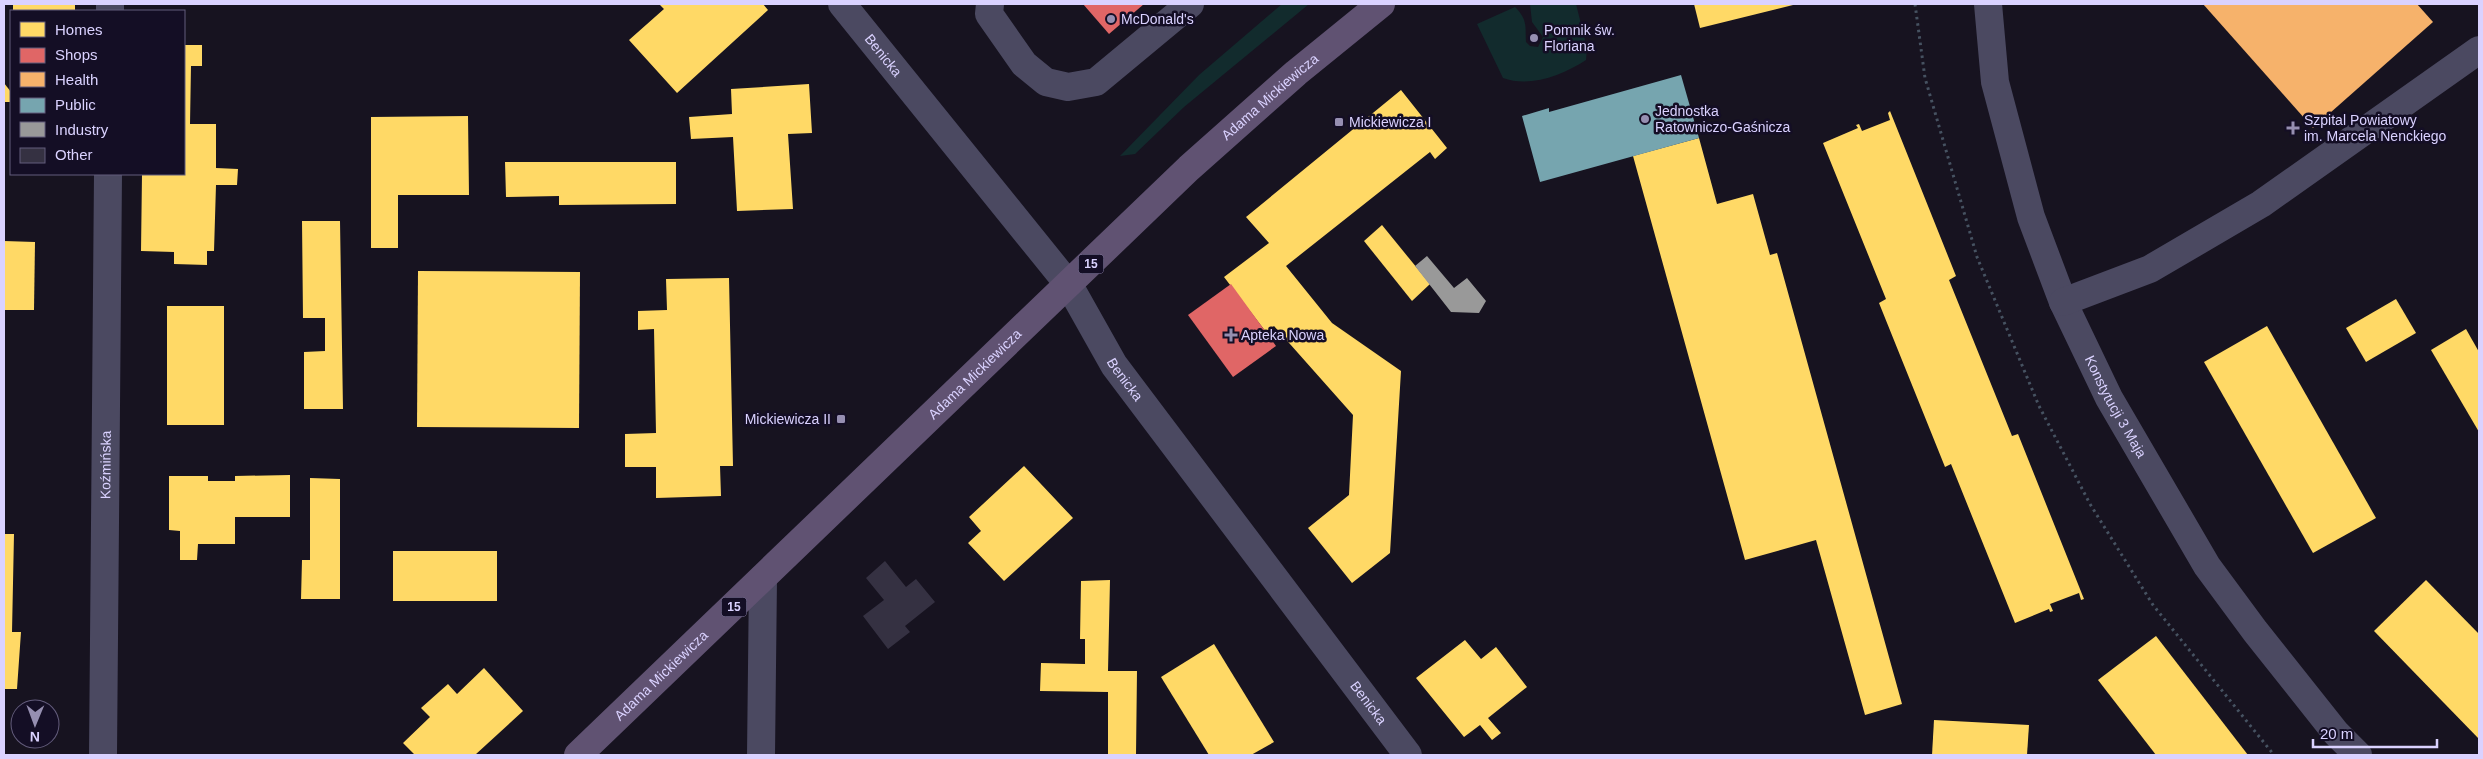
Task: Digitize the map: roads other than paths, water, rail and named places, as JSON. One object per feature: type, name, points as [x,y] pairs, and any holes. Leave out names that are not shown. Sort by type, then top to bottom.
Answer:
[{"type":"main road","name":"Adama Mickiewicza","points":[[578,755],[1189,168],[1296,74],[1381,4]]},
{"type":"street","points":[[990,4],[989,14],[1024,64],[1046,82],[1068,87],[1096,82],[1190,4]]},
{"type":"street","name":"Konstytucji 3 Maja","points":[[1988,4],[1995,82],[2031,217],[2064,302],[2109,398],[2207,566],[2255,632],[2330,726],[2358,755]]},
{"type":"street","name":"Benicka","points":[[848,6],[1069,285],[1114,365],[1408,755]]},
{"type":"street","points":[[2064,302],[2150,269],[2261,204],[2479,50]]},
{"type":"street","name":"Koźmińska","points":[[104,755],[108,175]]},
{"type":"street","points":[[761,755],[764,578]]},
{"type":"place","name":"McDonald's","points":[[1111,19]]},
{"type":"place","name":"Pomnik św. Floriana","points":[[1534,38]]},
{"type":"place","name":"Jednostka Ratowniczo-Gaśnicza","points":[[1645,119]]},
{"type":"place","name":"Mickiewicza I","points":[[1339,122]]},
{"type":"place","name":"Szpital Powiatowy im. Marcela Nenckiego","points":[[2293,128]]},
{"type":"place","name":"Apteka Nowa","points":[[1231,335]]},
{"type":"place","name":"Mickiewicza II","points":[[841,419]]}]
